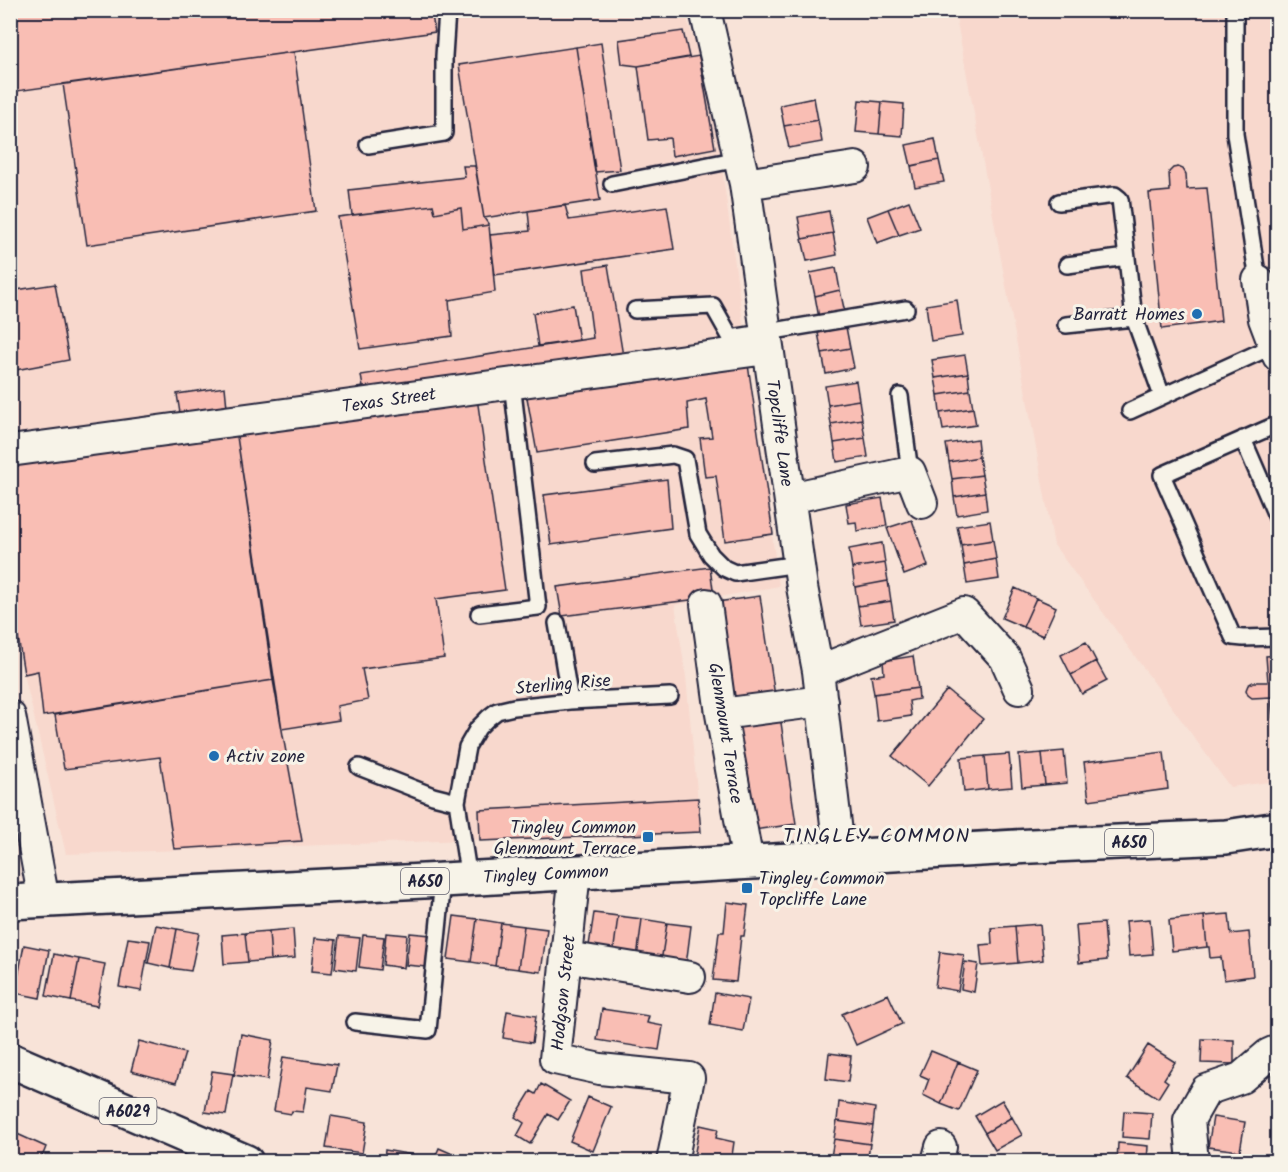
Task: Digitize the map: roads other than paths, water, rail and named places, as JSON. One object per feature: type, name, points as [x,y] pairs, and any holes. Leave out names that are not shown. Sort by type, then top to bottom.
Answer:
[{"type":"main road","name":"Tingley Common","points":[[10,902],[456,880],[1032,846],[1226,837],[1278,828]]},
{"type":"main road","name":"Tingley Common","points":[[1226,837],[1278,847]]},
{"type":"main road","name":"A6029","points":[[10,1060],[246,1161]]},
{"type":"street","name":"Topcliffe Lane","points":[[705,10],[742,172],[799,564],[818,671],[840,858]]},
{"type":"street","points":[[742,172],[855,168]]},
{"type":"street","points":[[1258,280],[1264,319],[1275,351]]},
{"type":"street","name":"Texas Street","points":[[10,451],[512,383],[766,341]]},
{"type":"street","points":[[790,498],[910,472],[922,503]]},
{"type":"street","name":"Glenmount Terrace","points":[[706,604],[721,714],[748,863]]},
{"type":"street","points":[[818,671],[964,613],[1005,658],[1019,689]]},
{"type":"street","points":[[721,714],[822,701]]},
{"type":"street","points":[[10,716],[44,901]]},
{"type":"street","name":"Hodgson Street","points":[[575,872],[555,1059],[600,1069],[689,1078],[672,1161]]},
{"type":"street","points":[[566,957],[690,977]]},
{"type":"street","points":[[1194,1161],[1189,1120],[1206,1090],[1241,1078],[1269,1054],[1278,1050]]},
{"type":"lane","points":[[368,145],[444,133],[444,56],[447,11],[450,10]]},
{"type":"lane","points":[[1235,10],[1235,134],[1258,280]]},
{"type":"lane","points":[[612,184],[742,172]]},
{"type":"lane","points":[[1059,202],[1119,196],[1134,318],[1162,396]]},
{"type":"lane","points":[[1067,265],[1127,257]]},
{"type":"lane","points":[[635,310],[713,306],[731,338],[766,341],[906,309]]},
{"type":"lane","points":[[1066,325],[1134,318]]},
{"type":"lane","points":[[1130,411],[1275,351]]},
{"type":"lane","points":[[479,614],[538,607],[512,383]]},
{"type":"lane","points":[[900,396],[910,472]]},
{"type":"lane","points":[[1278,424],[1162,475],[1233,637],[1278,637]]},
{"type":"lane","points":[[1242,440],[1278,520]]},
{"type":"lane","points":[[595,464],[673,455],[685,459],[698,534],[711,555],[724,567],[735,573],[799,564]]},
{"type":"lane","points":[[556,623],[570,701]]},
{"type":"lane","name":"Sterling Rise","points":[[356,1022],[428,1030],[456,880],[458,802],[467,747],[478,728],[497,711],[514,707],[570,701],[670,696]]},
{"type":"lane","points":[[359,767],[433,796],[458,802]]},
{"type":"place","name":"Barratt Homes","points":[[1197,314]]},
{"type":"place","name":"Activ zone","points":[[214,756]]},
{"type":"place","name":"Tingley Common Glenmount Terrace","points":[[648,837]]},
{"type":"place","name":"Tingley Common Topcliffe Lane","points":[[747,888]]},
{"type":"district","name":"TINGLEY COMMON","points":[[877,835]]}]
